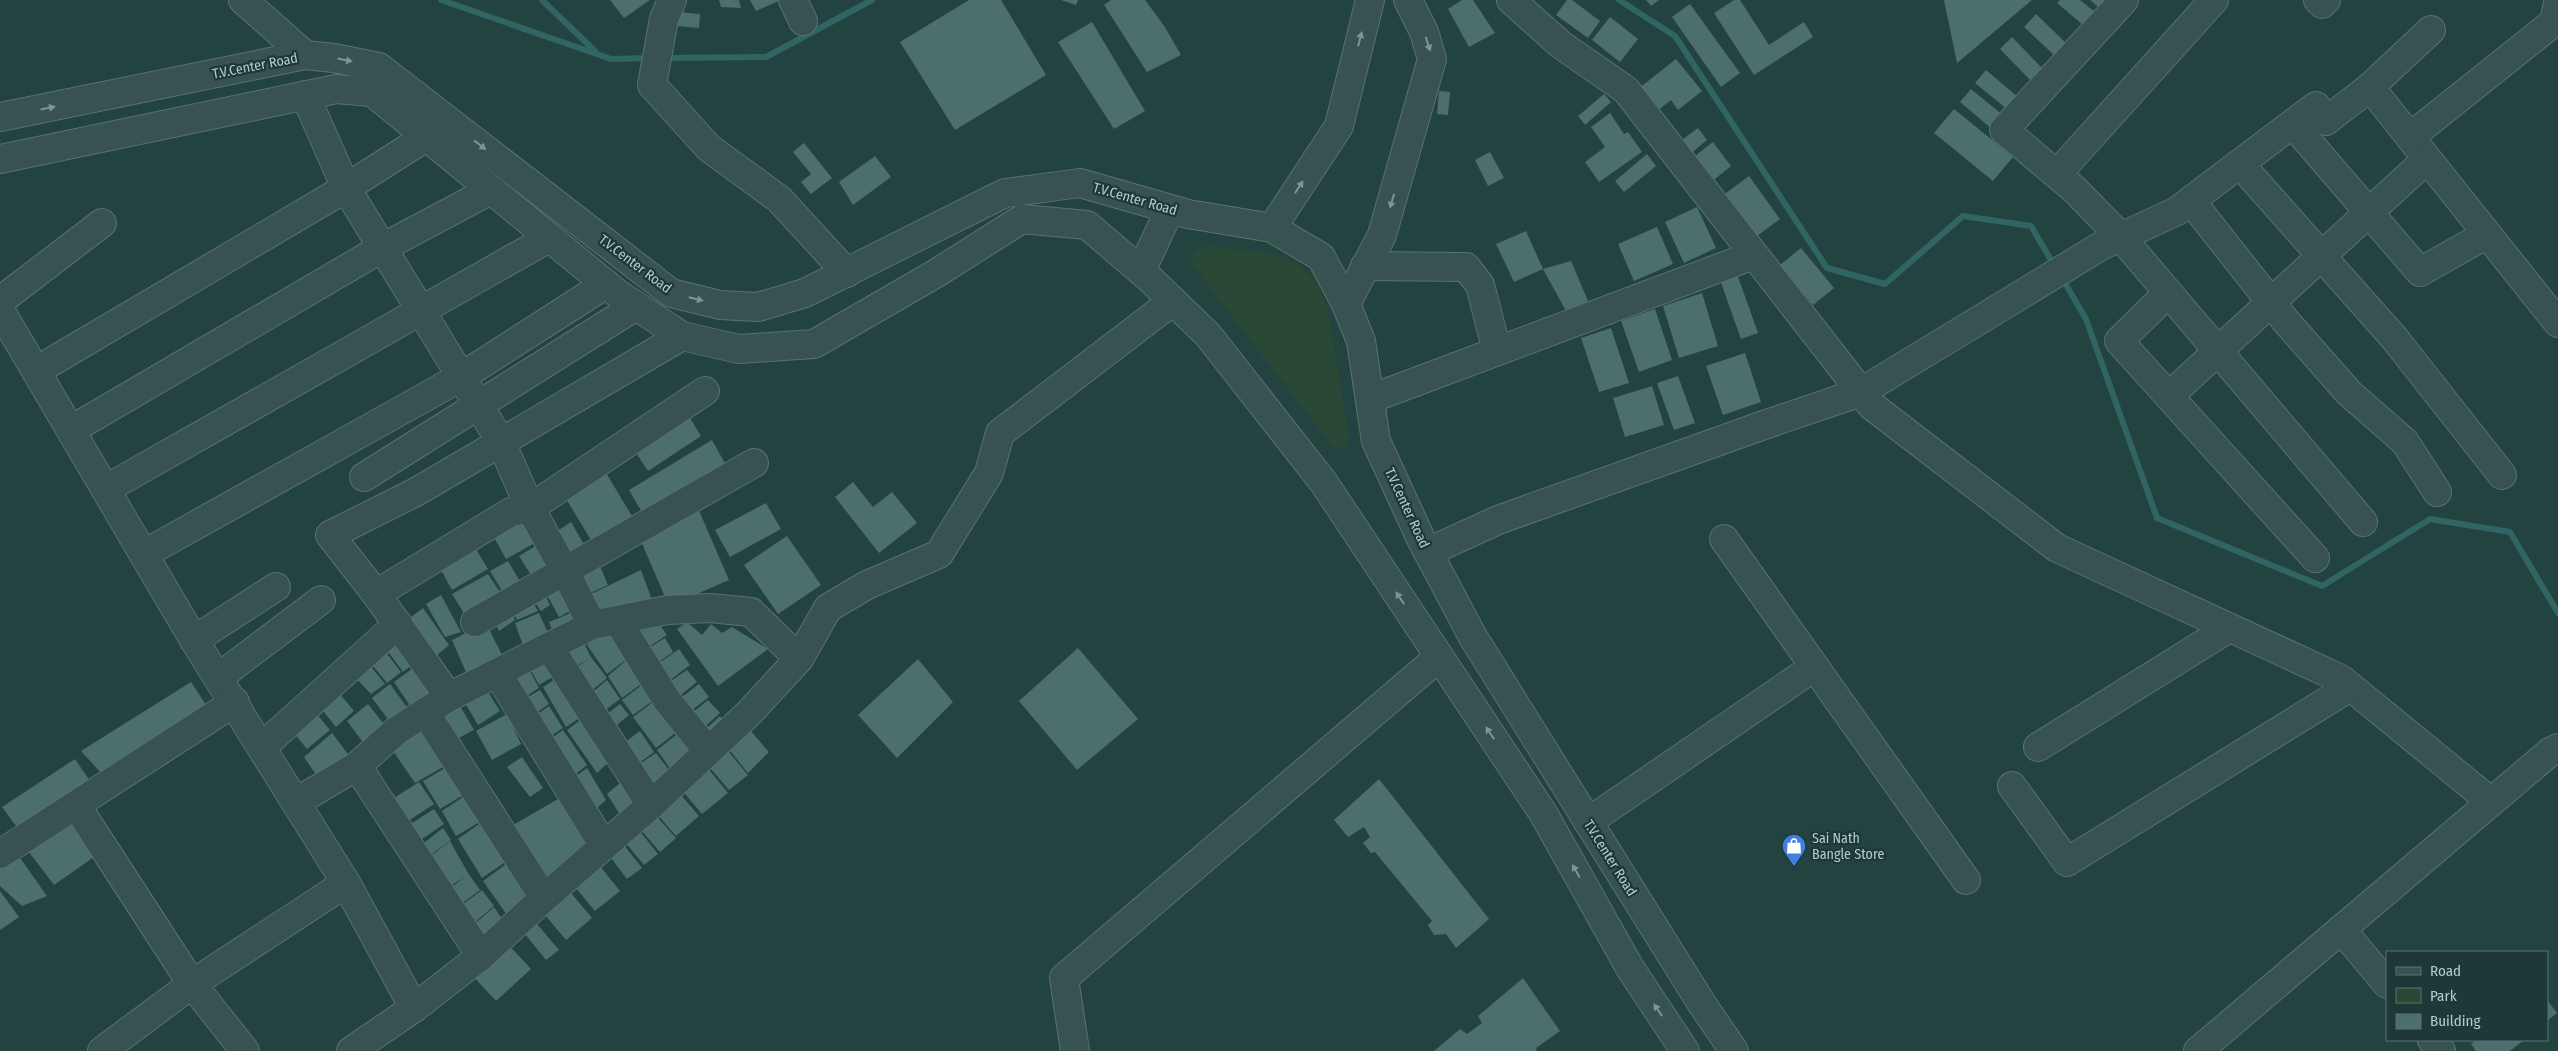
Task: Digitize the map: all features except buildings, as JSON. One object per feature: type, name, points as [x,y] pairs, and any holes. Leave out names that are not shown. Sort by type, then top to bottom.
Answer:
[{"type":"street","points":[[243,0],[305,56]]},
{"type":"street","points":[[1272,228],[1339,126],[1370,0]]},
{"type":"street","points":[[1346,304],[1382,236],[1432,59],[1424,32],[1408,0]]},
{"type":"street","points":[[1511,0],[1560,44],[1626,90],[1872,406],[2057,548],[2341,679],[2490,802]]},
{"type":"street","points":[[2124,0],[2004,130],[2057,174],[2111,241],[2168,292],[2362,522]]},
{"type":"street","points":[[2057,174],[2214,0]]},
{"type":"street","points":[[2318,0],[2322,4],[2326,0]]},
{"type":"street","points":[[668,10],[652,85],[710,148],[779,199],[847,273]]},
{"type":"street","points":[[2410,137],[2557,15]]},
{"type":"street","points":[[1428,552],[1508,517],[1754,428],[1861,392],[2111,241],[2177,211],[2316,106],[2326,121],[2370,87],[2431,30]]},
{"type":"street","name":"T.V.Center Road","points":[[0,117],[305,56],[334,58],[379,67],[671,294],[720,305],[758,307],[805,293],[1004,193],[1080,183],[1170,209],[1246,226],[1272,228],[1321,257],[1346,304],[1361,341],[1376,441],[1428,552],[1455,604],[1473,637],[1631,891],[1734,1051]]},
{"type":"street","points":[[2370,87],[2558,323]]},
{"type":"street","points":[[0,159],[336,89],[372,92],[620,295],[682,336],[739,349],[814,344],[936,274],[1022,219],[1087,226],[1141,271],[1208,335],[1324,483],[1544,813],[1630,968],[1686,1051]]},
{"type":"street","points":[[305,96],[346,188],[501,442],[530,508],[564,570],[708,751]]},
{"type":"street","points":[[2293,124],[2420,272],[2487,234]]},
{"type":"street","points":[[36,371],[346,188],[426,137]]},
{"type":"street","points":[[2169,396],[2427,159]]},
{"type":"street","points":[[2240,164],[2395,340],[2502,475]]},
{"type":"street","points":[[70,430],[382,248],[490,190]]},
{"type":"street","points":[[2191,201],[2271,302],[2349,393],[2405,442],[2437,492]]},
{"type":"street","points":[[1141,271],[1170,209]]},
{"type":"street","points":[[0,301],[102,223]]},
{"type":"street","points":[[106,489],[549,238]]},
{"type":"street","points":[[1370,399],[1754,255]]},
{"type":"street","points":[[1365,266],[1466,267],[1480,285],[1497,351]]},
{"type":"street","points":[[364,477],[478,405],[620,295],[639,268]]},
{"type":"street","points":[[2168,292],[2119,341],[2315,558]]},
{"type":"street","points":[[144,554],[461,377],[620,295]]},
{"type":"street","points":[[351,1051],[414,1008],[481,956],[651,804],[748,714],[799,659],[828,608],[867,585],[939,554],[989,473],[1000,433],[1173,301]]},
{"type":"street","points":[[0,310],[194,640],[235,702],[346,883],[414,1008]]},
{"type":"street","points":[[449,697],[376,594],[330,535],[416,492],[682,336]]},
{"type":"street","points":[[376,594],[511,512],[530,508],[705,391]]},
{"type":"street","points":[[475,622],[754,463]]},
{"type":"street","points":[[1724,539],[1966,880]]},
{"type":"street","points":[[194,640],[276,588]]},
{"type":"street","points":[[219,677],[321,600]]},
{"type":"street","points":[[1421,629],[1455,604]]},
{"type":"street","points":[[296,802],[357,766],[396,731],[449,697],[605,623],[667,610],[710,608],[751,612],[799,659]]},
{"type":"street","points":[[262,747],[398,624]]},
{"type":"street","points":[[2038,747],[2229,628]]},
{"type":"street","points":[[550,648],[651,804]]},
{"type":"street","points":[[1075,1051],[1064,978],[1439,656]]},
{"type":"street","points":[[1588,822],[1814,666]]},
{"type":"street","points":[[498,674],[604,846]]},
{"type":"street","points":[[2012,786],[2067,862],[2350,687]]},
{"type":"street","points":[[0,854],[235,702]]},
{"type":"street","points":[[425,712],[544,898]]},
{"type":"street","points":[[2198,1051],[2490,802],[2550,752],[2558,748]]},
{"type":"street","points":[[357,766],[481,956]]},
{"type":"street","points":[[76,805],[192,984],[245,1051]]},
{"type":"street","points":[[102,1051],[192,984],[346,883]]},
{"type":"street","points":[[1598,910],[1631,891]]},
{"type":"street","points":[[2341,929],[2386,983]]},
{"type":"street","points":[[2433,1041],[2441,1051]]},
{"type":"green space","points":[[1206,246],[1262,252],[1288,258],[1308,273],[1318,286],[1328,309],[1349,439],[1344,451],[1332,446],[1191,263],[1194,252]]},
{"type":"waterway","points":[[441,0],[611,59],[650,58]]},
{"type":"waterway","points":[[542,0],[595,51]]},
{"type":"waterway","points":[[663,58],[766,57],[872,0]]},
{"type":"waterway","points":[[1619,0],[1675,36],[1827,268],[1885,284],[1963,216],[2031,226],[2055,267]]},
{"type":"waterway","points":[[2062,278],[2086,319],[2157,518],[2322,586],[2430,519],[2510,532],[2558,613]]},
{"type":"place","name":"Sai Nath Bangle Store","points":[[1794,867]]}]
